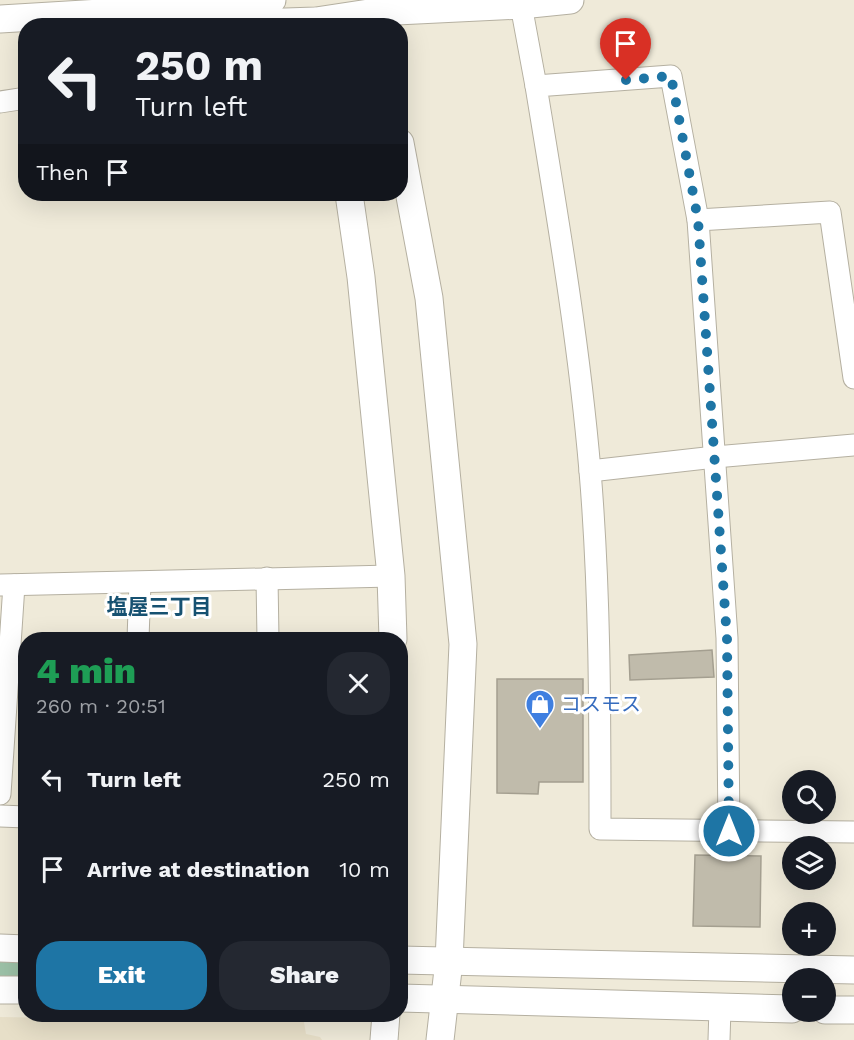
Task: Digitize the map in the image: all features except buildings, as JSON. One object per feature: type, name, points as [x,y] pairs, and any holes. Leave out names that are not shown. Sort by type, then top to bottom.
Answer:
[{"type":"street","points":[[166,15],[272,0]]},
{"type":"street","points":[[42,18],[166,15],[314,16],[521,5],[570,0]]},
{"type":"street","points":[[521,5],[567,275],[590,471],[600,658],[600,829],[854,832]]},
{"type":"street","points":[[0,19],[18,19]]},
{"type":"street","points":[[0,36],[18,35]]},
{"type":"street","points":[[536,86],[671,76],[698,220],[727,639],[729,831]]},
{"type":"street","points":[[0,102],[18,99]]},
{"type":"street","points":[[408,186],[429,298],[463,644],[449,961],[440,1040]]},
{"type":"street","points":[[350,201],[361,277],[391,576],[393,632]]},
{"type":"street","points":[[698,220],[830,212],[854,378]]},
{"type":"street","points":[[590,471],[715,457],[854,446]]},
{"type":"street","points":[[0,794],[7,585],[391,576]]},
{"type":"street","points":[[267,578],[268,632]]},
{"type":"street","points":[[138,632],[140,583]]},
{"type":"street","points":[[0,816],[18,817]]},
{"type":"street","points":[[0,948],[18,949]]},
{"type":"street","points":[[408,960],[854,970]]},
{"type":"street","points":[[0,990],[18,990]]},
{"type":"street","points":[[408,998],[782,1009]]},
{"type":"street","points":[[719,1040],[720,1008]]},
{"type":"street","points":[[836,1010],[854,1011]]},
{"type":"street","points":[[384,1040],[385,1022]]},
{"type":"shaded area","points":[[0,1017],[18,1017],[18,1022],[304,1022],[306,1034],[320,1037],[322,1040],[0,1040]]},
{"type":"green space","points":[[0,961],[18,962],[18,978],[0,977]]},
{"type":"place","name":"コスモス","points":[[540,730]]},
{"type":"district","name":"塩屋三丁目","points":[[159,607]]},
{"type":"route","points":[[626,80],[671,76],[698,220],[727,639],[729,831]]}]
